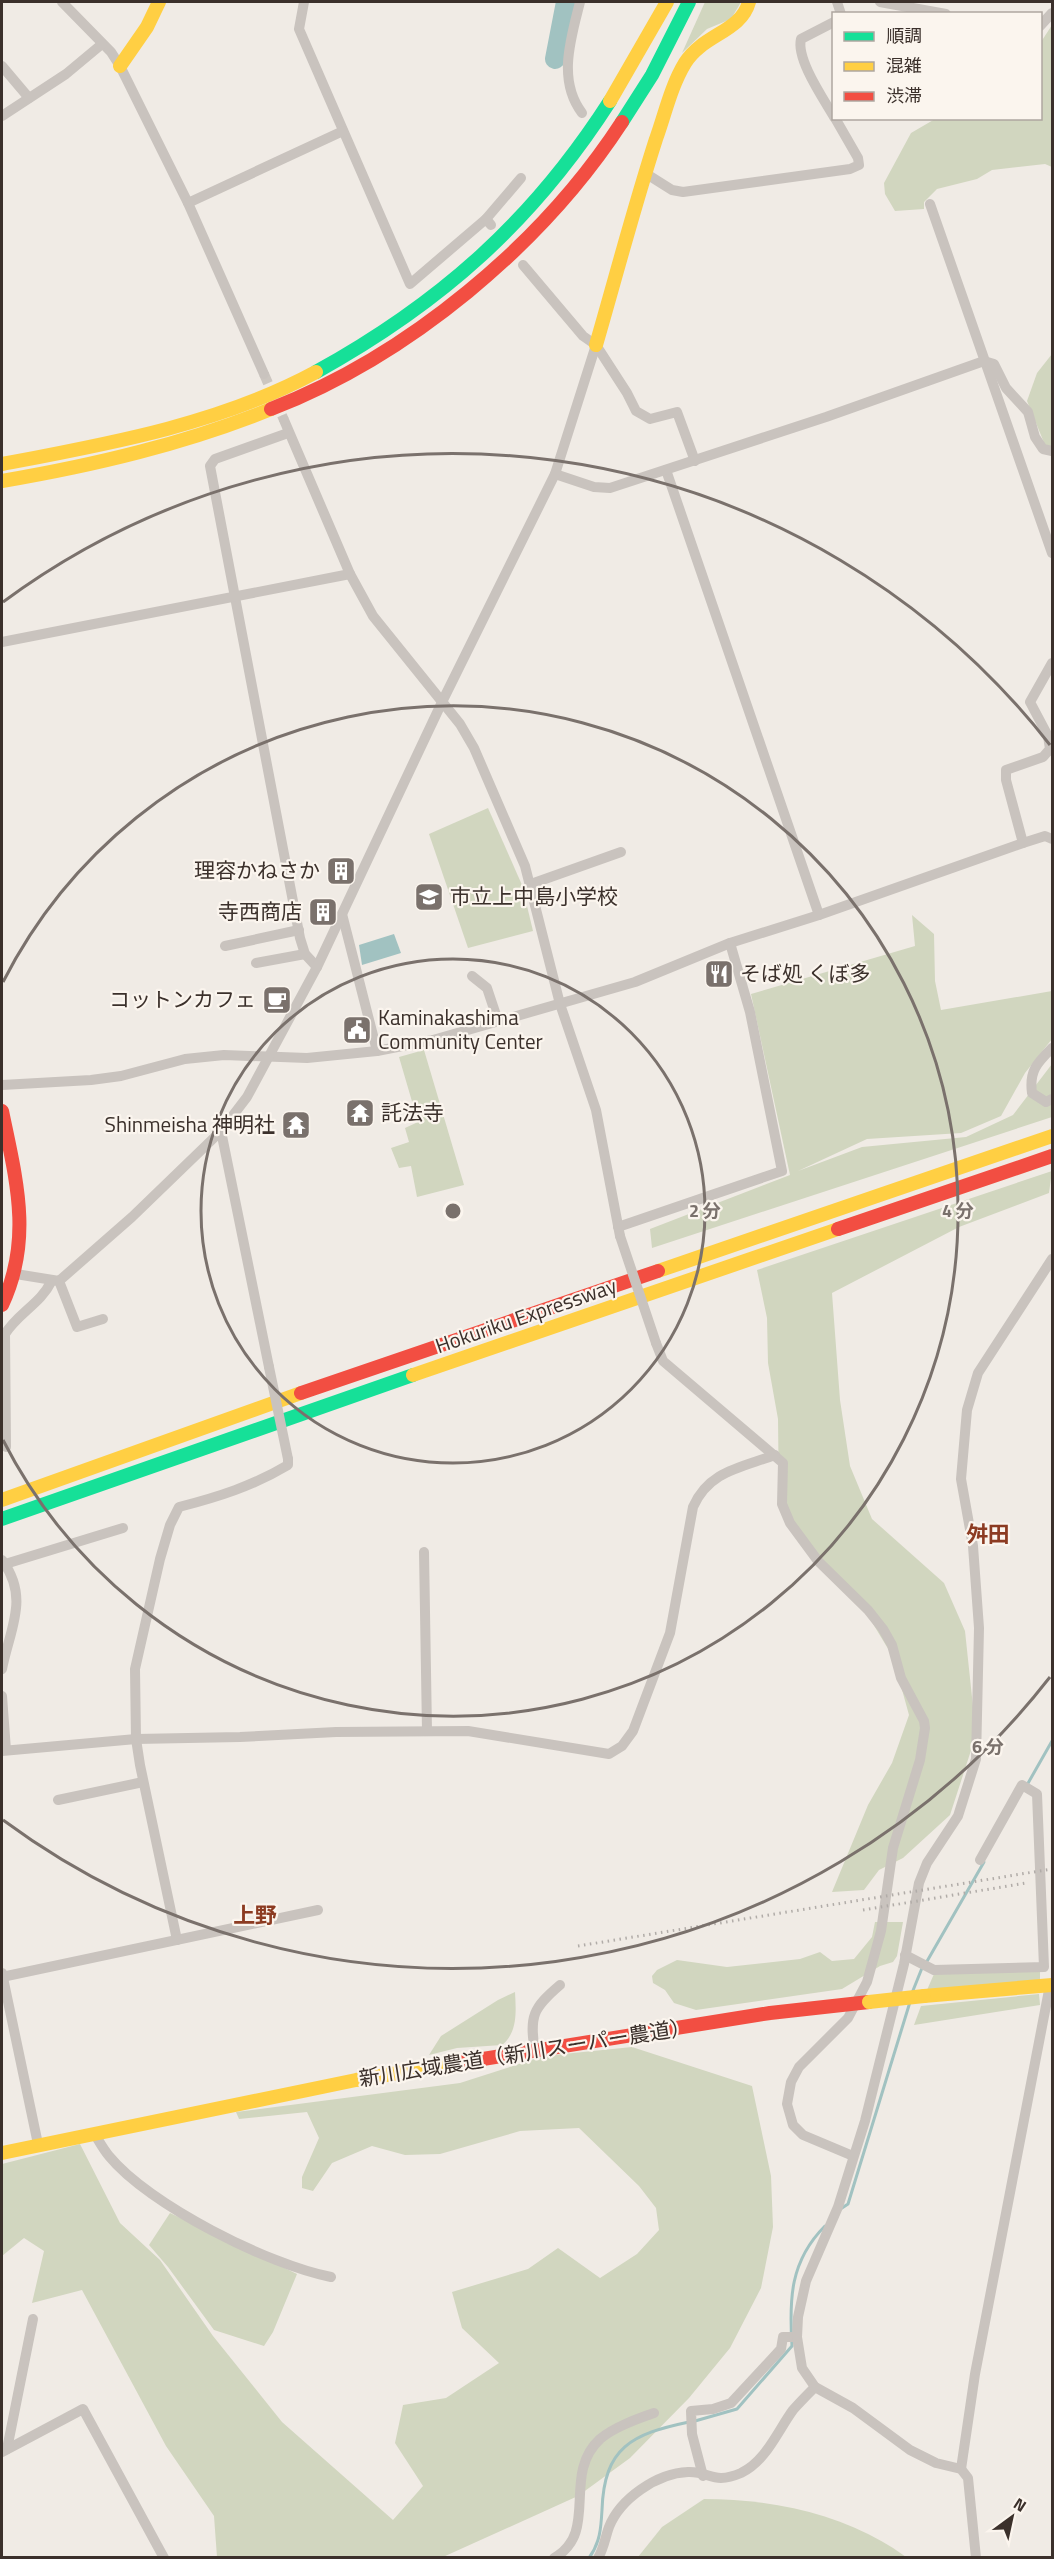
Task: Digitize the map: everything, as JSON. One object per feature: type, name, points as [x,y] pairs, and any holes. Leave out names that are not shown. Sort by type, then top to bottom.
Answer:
[{"type":"main road","points":[[120,66],[147,27],[159,2]]},
{"type":"main road","points":[[2,464],[131,438],[233,408],[329,364],[426,304],[479,261],[565,169],[616,95],[644,48],[667,2]]},
{"type":"main road","points":[[2,481],[91,465],[214,432],[307,394],[427,323],[502,262],[574,184],[626,115],[663,53],[689,2]]},
{"type":"main road","points":[[596,345],[645,173],[674,86],[686,62],[708,38],[740,21],[746,14],[749,2]]},
{"type":"main road","points":[[2,1111],[20,1223],[16,1274],[2,1305]]},
{"type":"main road","name":"Hokuriku Expressway","points":[[2,1500],[286,1398],[1053,1136]]},
{"type":"main road","name":"Hokuriku Expressway","points":[[2,1519],[303,1412],[1053,1156]]},
{"type":"main road","name":"新川広域農道（新川スーパー農道）","points":[[2,2152],[356,2080],[862,2002],[1051,1985]]},
{"type":"street","points":[[62,2],[111,52],[120,66],[188,203],[264,374]]},
{"type":"street","points":[[304,2],[299,29],[410,284],[488,222],[521,178]]},
{"type":"street","points":[[580,2],[567,62],[575,104],[582,113]]},
{"type":"street","points":[[880,2],[935,12]]},
{"type":"street","points":[[1042,26],[1053,13]]},
{"type":"street","points":[[832,23],[801,39],[799,47],[817,88],[832,114]]},
{"type":"street","points":[[2,116],[66,74],[102,44]]},
{"type":"street","points":[[2,66],[29,98]]},
{"type":"street","points":[[645,173],[672,190],[682,192],[850,169],[859,165],[858,158],[835,120]]},
{"type":"street","points":[[188,203],[343,131]]},
{"type":"street","points":[[930,204],[1053,554]]},
{"type":"street","points":[[523,265],[583,336],[596,345],[636,411],[650,419],[677,412],[695,460]]},
{"type":"street","points":[[6,1447],[5,1334],[10,1326],[46,1293],[55,1281],[132,1217],[221,1131],[247,1097],[317,967],[443,700],[555,474],[596,345]]},
{"type":"street","points":[[555,474],[594,487],[610,488],[984,361],[994,364],[1006,388],[1028,412],[1035,437],[1043,449],[1053,451]]},
{"type":"street","points":[[284,420],[350,574],[373,616],[443,700],[474,748],[531,884],[560,1004],[596,1110],[619,1232],[663,1361],[783,1463],[782,1504],[790,1523],[818,1561],[868,1610],[882,1629],[892,1645],[908,1693],[924,1721],[920,1760],[894,1848],[875,1955],[862,2002],[799,2067],[791,2082],[787,2104],[793,2125],[803,2135],[853,2156]]},
{"type":"street","points":[[288,433],[215,459],[210,466],[299,930],[305,954],[317,967]]},
{"type":"street","points":[[666,470],[819,915]]},
{"type":"street","points":[[2,642],[237,598],[350,574]]},
{"type":"street","points":[[1023,843],[1006,780],[1006,770],[1043,757],[1050,749],[1048,736],[1030,702],[1053,663]]},
{"type":"street","points":[[2,1085],[120,1076],[185,1059],[224,1055],[307,1058],[377,1051],[433,1040],[635,981],[730,943],[819,915],[1023,843],[1046,837],[1053,839]]},
{"type":"street","points":[[531,884],[621,852]]},
{"type":"street","points":[[342,914],[377,1051]]},
{"type":"street","points":[[225,946],[299,930]]},
{"type":"street","points":[[619,1232],[782,1171],[750,1012],[730,943]]},
{"type":"street","points":[[256,963],[305,954]]},
{"type":"street","points":[[472,976],[487,988],[498,1021]]},
{"type":"street","points":[[1053,1048],[1041,1059],[1030,1077],[1032,1093],[1046,1102],[1053,1099]]},
{"type":"street","points":[[177,1940],[136,1739],[137,1658],[160,1559],[170,1525],[179,1507],[219,1497],[262,1481],[288,1465],[221,1131]]},
{"type":"street","points":[[976,2558],[968,2478],[961,2469],[936,2463],[910,2450],[853,2408],[815,2387],[802,2368],[797,2337],[800,2300],[838,2207],[865,2121],[920,1883],[927,1863],[958,1816],[976,1759],[979,1628],[972,1546],[961,1479],[967,1410],[978,1373],[1053,1259]]},
{"type":"street","points":[[16,1274],[55,1281]]},
{"type":"street","points":[[55,1281],[77,1327],[103,1318]]},
{"type":"street","points":[[2,1696],[4,1750],[136,1739],[468,1731],[609,1754],[622,1746],[633,1731],[670,1633],[693,1507],[700,1491],[716,1477],[775,1455]]},
{"type":"street","points":[[2,1669],[18,1603],[15,1589],[2,1563],[123,1528]]},
{"type":"street","points":[[424,1552],[427,1731]]},
{"type":"street","points":[[58,1800],[144,1782]]},
{"type":"street","points":[[905,1955],[931,1968],[1044,1967],[1037,1794],[1022,1785],[980,1860]]},
{"type":"street","points":[[38,2144],[5,2003],[2,1976],[318,1910]]},
{"type":"street","points":[[535,2052],[531,2031],[534,2012],[542,2001],[560,1985]]},
{"type":"street","points":[[961,2469],[975,2374],[1051,1985]]},
{"type":"street","points":[[94,2133],[109,2157],[140,2184],[180,2212],[234,2242],[304,2272],[331,2277]]},
{"type":"street","points":[[4,2450],[33,2319]]},
{"type":"street","points":[[703,2476],[697,2461],[691,2411],[713,2409],[730,2403],[781,2349],[784,2337],[797,2337]]},
{"type":"street","points":[[598,2558],[609,2526],[620,2508],[638,2491],[666,2478],[688,2472],[721,2479],[742,2472],[762,2457],[794,2410],[815,2387]]},
{"type":"street","points":[[4,2450],[83,2409],[164,2558]]},
{"type":"street","points":[[554,2558],[563,2553],[574,2541],[582,2465],[600,2439],[633,2421],[654,2413]]},
{"type":"green space","points":[[705,2],[741,2],[731,19],[707,29],[682,53]]},
{"type":"green space","points":[[1052,25],[1052,167],[1045,164],[992,170],[977,179],[937,189],[924,202],[924,209],[895,211],[885,194],[884,183],[911,133],[933,120],[1042,120],[1042,40]]},
{"type":"green space","points":[[1052,354],[1052,448],[1045,445],[1027,401],[1037,373]]},
{"type":"green space","points":[[488,808],[522,885],[533,931],[468,948],[429,834]]},
{"type":"green space","points":[[912,915],[934,934],[935,981],[941,1010],[1052,991],[1052,1039],[1025,1073],[1001,1116],[961,1133],[867,1139],[798,1171],[862,1147],[966,1137],[1013,1115],[1052,1064],[1052,1117],[652,1248],[650,1229],[790,1175],[751,994],[915,946]]},
{"type":"green space","points":[[424,1050],[464,1185],[417,1197],[411,1166],[399,1168],[391,1148],[409,1142],[405,1128],[418,1122],[399,1057]]},
{"type":"green space","points":[[1052,1171],[1049,1193],[959,1227],[832,1293],[840,1400],[850,1466],[872,1519],[944,1583],[965,1631],[976,1735],[950,1815],[903,1858],[879,1870],[864,1890],[832,1892],[868,1805],[892,1763],[909,1715],[893,1657],[852,1589],[811,1551],[779,1505],[778,1419],[768,1363],[767,1318],[757,1270]]},
{"type":"green space","points":[[875,1922],[903,1922],[897,1956],[893,1962],[880,1966],[842,1989],[696,2010],[674,2003],[665,1990],[653,1983],[652,1976],[657,1970],[677,1960],[727,1967],[800,1959],[820,1952],[832,1961],[854,1959],[872,1937]]},
{"type":"green space","points":[[1040,1971],[1040,1981],[927,1990],[934,1974]]},
{"type":"green space","points":[[515,1992],[516,2014],[513,2028],[502,2045],[457,2048],[429,2055],[441,2036],[498,2000]]},
{"type":"green space","points":[[1039,1994],[1040,2005],[914,2025],[921,2006]]},
{"type":"green space","points":[[632,2047],[752,2086],[771,2176],[773,2227],[761,2288],[730,2348],[689,2398],[630,2458],[578,2496],[443,2557],[217,2557],[214,2516],[166,2446],[82,2290],[32,2303],[44,2251],[24,2238],[2,2256],[2,2164],[80,2144],[120,2223],[160,2260],[213,2336],[282,2422],[393,2520],[423,2486],[395,2443],[403,2405],[446,2398],[499,2363],[462,2328],[452,2292],[528,2269],[558,2248],[600,2278],[637,2254],[659,2230],[656,2208],[639,2186],[579,2128],[520,2131],[440,2154],[405,2155],[372,2146],[332,2163],[313,2191],[302,2188],[302,2177],[319,2138],[307,2112],[239,2119],[236,2112],[460,2083],[544,2056]]},
{"type":"green space","points":[[170,2213],[297,2274],[273,2332],[264,2346],[214,2330],[149,2245]]},
{"type":"green space","points":[[704,2499],[757,2502],[810,2512],[860,2530],[906,2557],[638,2557],[662,2527]]},
{"type":"water","points":[[394,934],[401,953],[362,965],[359,945]]},
{"type":"waterway","points":[[555,59],[566,2]]},
{"type":"waterway","points":[[1027,1785],[1052,1741]]},
{"type":"waterway","points":[[926,1963],[984,1862]]},
{"type":"waterway","points":[[912,1993],[922,1968]]},
{"type":"waterway","points":[[842,2208],[848,2204],[910,2002]]},
{"type":"waterway","points":[[695,2421],[737,2409],[792,2346],[792,2297],[798,2267],[813,2239],[825,2226]]},
{"type":"waterway","points":[[589,2558],[596,2547],[604,2489],[608,2471],[615,2458],[637,2439],[652,2432],[689,2422]]},
{"type":"tunnel","points":[[264,374],[284,420]]},
{"type":"railway","points":[[578,1946],[1052,1869]]},
{"type":"railway","points":[[863,1910],[1026,1883]]},
{"type":"traffic: fast","points":[[622,122],[652,75],[689,2]]},
{"type":"traffic: fast","points":[[316,372],[404,317],[444,288],[481,256],[549,184],[610,101]]},
{"type":"traffic: fast","points":[[2,1519],[413,1375]]},
{"type":"traffic: slow","points":[[120,66],[147,27],[159,2]]},
{"type":"traffic: slow","points":[[610,101],[667,2]]},
{"type":"traffic: slow","points":[[596,345],[640,190],[676,81],[693,53],[738,20],[745,12],[749,2]]},
{"type":"traffic: slow","points":[[2,464],[123,440],[202,419],[241,406],[316,372]]},
{"type":"traffic: slow","points":[[2,481],[139,452],[205,433],[271,409]]},
{"type":"traffic: slow","points":[[658,1271],[1052,1136]]},
{"type":"traffic: slow","points":[[413,1375],[838,1229]]},
{"type":"traffic: slow","points":[[2,1500],[301,1393]]},
{"type":"traffic: slow","points":[[924,1996],[1052,1985]]},
{"type":"traffic: slow","points":[[869,2002],[924,1996]]},
{"type":"traffic: slow","points":[[2,2153],[356,2080],[458,2063]]},
{"type":"traffic: jam","points":[[271,409],[322,386],[372,359],[421,327],[468,292],[512,253],[553,211],[590,167],[622,122]]},
{"type":"traffic: jam","points":[[2,1111],[19,1209],[17,1256],[2,1305]]},
{"type":"traffic: jam","points":[[838,1229],[1052,1156]]},
{"type":"traffic: jam","points":[[301,1393],[658,1271]]},
{"type":"traffic: jam","points":[[458,2063],[770,2013],[869,2002]]},
{"type":"place","name":"理容かねさか","points":[[341,871]]},
{"type":"place","name":"市立上中島小学校","points":[[429,897]]},
{"type":"place","name":"寺西商店","points":[[323,912]]},
{"type":"place","name":"そば処 くぼ多","points":[[719,974]]},
{"type":"place","name":"コットンカフェ","points":[[277,1000]]},
{"type":"place","name":"Kaminakashima Community Center","points":[[357,1030]]},
{"type":"place","name":"託法寺","points":[[360,1113]]},
{"type":"place","name":"Shinmeisha 神明社","points":[[296,1125]]},
{"type":"district","name":"舛田","points":[[988,1534]]},
{"type":"district","name":"上野","points":[[255,1915]]}]
